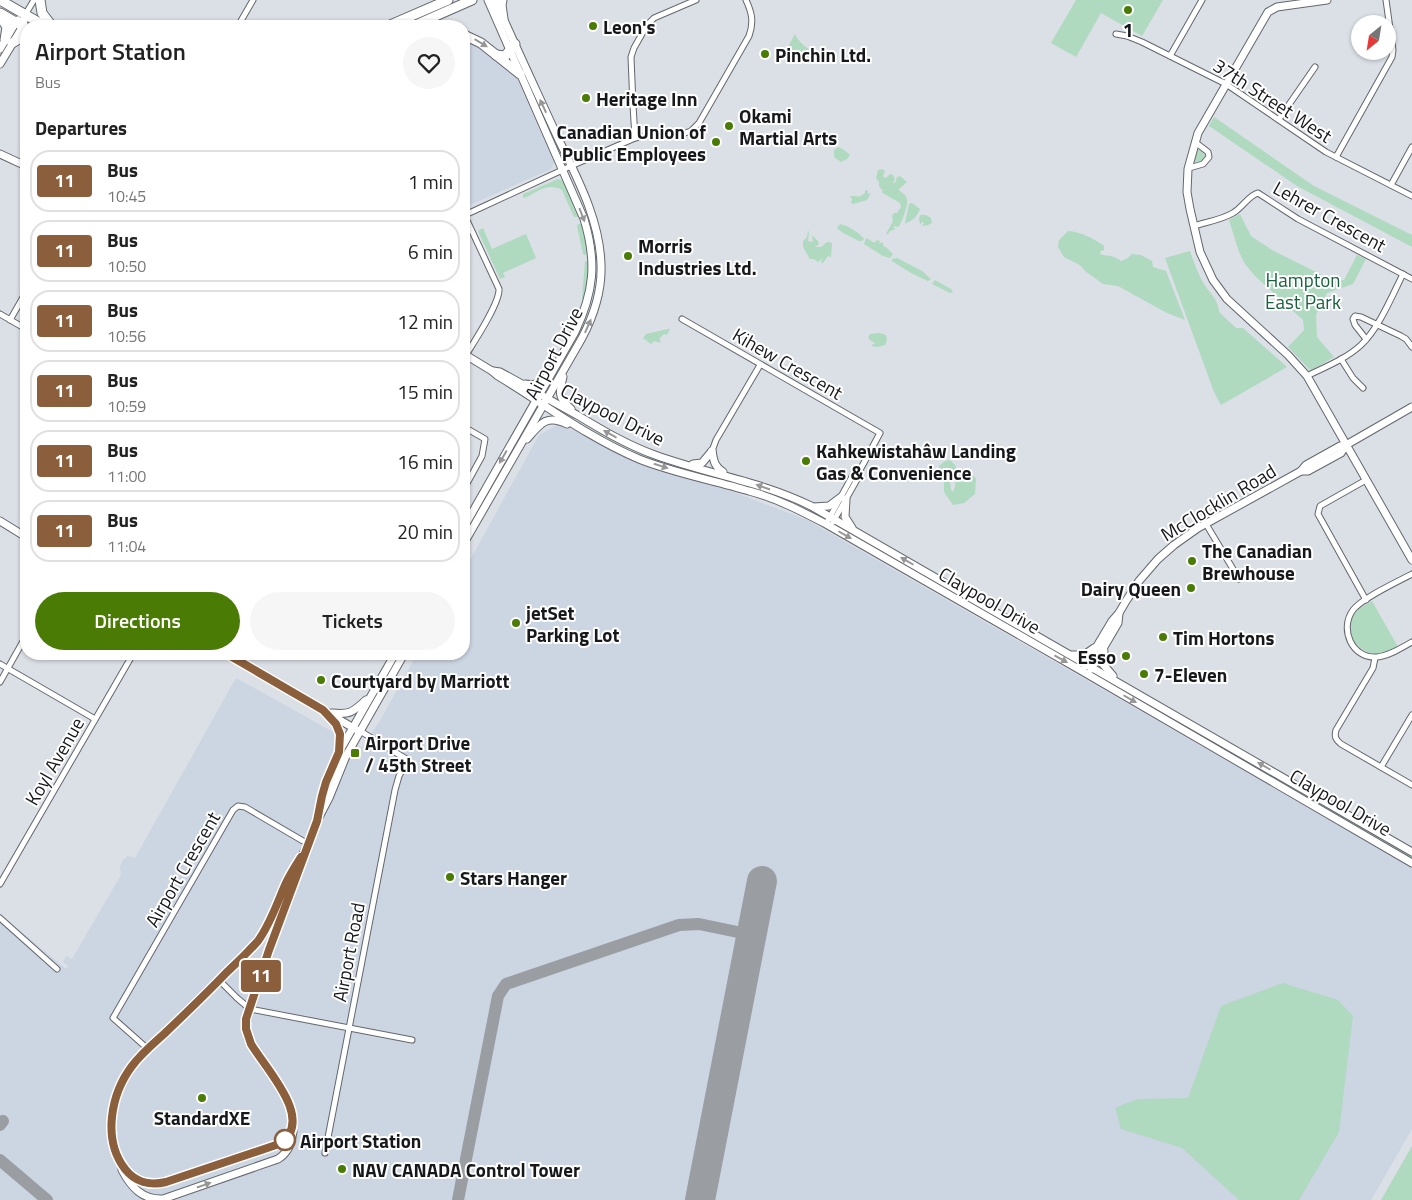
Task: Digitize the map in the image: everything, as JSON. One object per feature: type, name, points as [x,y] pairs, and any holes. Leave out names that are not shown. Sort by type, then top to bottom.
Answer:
[{"type":"highway","points":[[0,0],[34,20]]},
{"type":"highway","points":[[40,0],[42,13],[47,20]]},
{"type":"highway","points":[[402,20],[448,0]]},
{"type":"highway","points":[[437,5],[444,6],[459,0]]},
{"type":"highway","points":[[427,20],[472,0]]},
{"type":"highway","points":[[502,0],[503,19]]},
{"type":"highway","points":[[0,14],[20,24]]},
{"type":"highway","points":[[0,14],[7,27],[9,42],[20,37]]},
{"type":"highway","points":[[470,38],[481,43],[520,74]]},
{"type":"highway","points":[[496,54],[505,56],[512,47]]},
{"type":"main road","name":"Airport Drive","points":[[470,532],[582,338],[592,317],[601,278],[600,247],[596,228],[571,166],[488,0]]},
{"type":"main road","name":"Airport Drive","points":[[470,514],[575,332],[590,292],[592,272],[592,252],[581,212],[520,74],[495,0]]},
{"type":"main road","points":[[1327,0],[1277,7],[1268,12],[1201,126],[1189,168],[1187,192],[1204,261],[1219,290],[1288,355],[1307,376],[1412,560]]},
{"type":"main road","points":[[24,20],[25,15]]},
{"type":"main road","points":[[0,49],[9,42],[20,28]]},
{"type":"main road","points":[[0,64],[9,42]]},
{"type":"main road","points":[[0,154],[20,163]]},
{"type":"main road","name":"Claypool Drive","points":[[470,358],[498,376],[538,397],[586,431],[640,459],[764,495],[803,512],[1085,672],[1412,863]]},
{"type":"main road","points":[[516,384],[538,384],[557,364]]},
{"type":"main road","points":[[565,369],[560,396],[567,406],[585,420]]},
{"type":"main road","points":[[516,384],[525,395],[528,414]]},
{"type":"main road","name":"Claypool Drive","points":[[545,402],[585,420],[638,448],[687,465],[781,493],[811,506],[1412,852]]},
{"type":"main road","name":"McClocklin Road","points":[[1085,672],[1102,644],[1112,621],[1139,581],[1158,558],[1186,536],[1206,524],[1301,470],[1308,471],[1342,453],[1346,444],[1412,407]]},
{"type":"main road","points":[[514,455],[540,424],[549,419],[554,419],[586,431]]},
{"type":"main road","points":[[687,465],[702,463],[712,452]]},
{"type":"main road","points":[[712,452],[717,468],[731,477]]},
{"type":"main road","points":[[811,506],[828,506],[843,498],[845,517],[853,530]]},
{"type":"main road","points":[[0,521],[20,533]]},
{"type":"main road","points":[[1068,654],[1078,656],[1085,654],[1102,644],[1102,662],[1121,684]]},
{"type":"main road","points":[[238,660],[356,729]]},
{"type":"main road","points":[[308,845],[286,882],[265,931],[253,946],[148,1049],[124,1079],[112,1116],[112,1135],[115,1151],[127,1180],[135,1190],[150,1199],[163,1199],[278,1159],[285,1154],[290,1144],[294,1130],[291,1109],[286,1097],[247,1036],[246,1023],[269,950],[317,821],[329,798],[356,729],[392,660]]},
{"type":"main road","points":[[317,821],[326,782],[339,752],[400,660]]},
{"type":"main road","points":[[326,711],[344,714],[351,713],[372,695]]},
{"type":"main road","points":[[326,711],[340,731],[339,752]]},
{"type":"main road","points":[[115,1151],[122,1164],[133,1177],[148,1183],[160,1184],[279,1144],[288,1138],[293,1122]]},
{"type":"street","points":[[25,15],[34,0]]},
{"type":"street","points":[[241,20],[253,0]]},
{"type":"street","points":[[635,138],[631,57],[634,48],[654,18],[696,0]]},
{"type":"street","points":[[470,211],[635,138],[679,135],[691,131],[699,123],[749,36],[753,18],[746,0]]},
{"type":"street","points":[[1170,56],[1202,0]]},
{"type":"street","points":[[1336,157],[1392,57],[1393,50],[1386,0]]},
{"type":"street","name":"37th Street West","points":[[1116,34],[1127,36],[1226,84],[1336,157],[1412,196]]},
{"type":"street","points":[[1279,119],[1315,67]]},
{"type":"street","points":[[1189,168],[1203,164],[1209,157],[1208,152],[1195,142]]},
{"type":"street","points":[[1391,185],[1412,147]]},
{"type":"street","name":"Lehrer Crescent","points":[[1194,226],[1233,213],[1254,194],[1258,193],[1298,219],[1403,274]]},
{"type":"street","points":[[470,227],[499,289],[495,304],[470,346]]},
{"type":"street","points":[[1307,376],[1341,359],[1356,349],[1377,324],[1403,274],[1412,279]]},
{"type":"street","points":[[10,320],[20,302]]},
{"type":"street","points":[[0,314],[20,326]]},
{"type":"street","points":[[1366,339],[1354,323],[1354,317],[1359,316],[1401,336],[1412,347]]},
{"type":"street","name":"Kihew Crescent","points":[[682,319],[880,433],[860,470],[859,476],[843,498]]},
{"type":"street","points":[[1341,359],[1352,378],[1364,388]]},
{"type":"street","points":[[712,452],[720,432],[760,364]]},
{"type":"street","points":[[470,430],[485,439],[482,456],[470,478]]},
{"type":"street","points":[[1366,480],[1320,506],[1318,514],[1366,600]]},
{"type":"street","points":[[828,526],[843,498]]},
{"type":"street","points":[[1206,524],[1239,579]]},
{"type":"street","points":[[1412,574],[1356,607],[1347,623],[1348,635],[1356,650],[1375,658],[1388,655],[1412,642]]},
{"type":"street","points":[[0,682],[20,647]]},
{"type":"street","points":[[1375,658],[1372,668],[1335,735],[1338,741],[1412,785]]},
{"type":"street","name":"Koyl Avenue","points":[[0,884],[129,660]]},
{"type":"street","points":[[0,664],[95,719]]},
{"type":"street","points":[[1382,768],[1412,715]]},
{"type":"street","name":"Airport Road","points":[[325,1153],[395,790],[399,776],[408,760],[356,729]]},
{"type":"street","name":"Airport Crescent","points":[[148,1049],[113,1018],[234,809],[241,806],[246,807],[308,845]]},
{"type":"street","points":[[0,918],[57,969]]},
{"type":"street","points":[[219,980],[250,1008],[412,1040]]},
{"type":"shaded area","points":[[470,40],[514,72],[554,162],[549,170],[470,205]]},
{"type":"shaded area","points":[[560,423],[618,454],[728,490],[807,520],[1412,867],[1412,1129],[1371,1200],[0,1200],[0,914],[66,969],[68,966],[63,962],[66,956],[72,959],[121,875],[120,867],[123,860],[128,856],[135,858],[236,678],[362,748],[381,719],[414,660],[470,660],[470,560],[539,435]]},
{"type":"green space","points":[[1076,0],[1163,0],[1142,36],[1101,13],[1076,57],[1051,43]]},
{"type":"green space","points":[[795,34],[803,44],[822,58],[819,63],[787,49]]},
{"type":"green space","points":[[1214,117],[1314,186],[1412,235],[1412,247],[1297,186],[1209,126]]},
{"type":"green space","points":[[838,147],[850,155],[841,162],[834,157],[834,150]]},
{"type":"green space","points":[[1197,149],[1203,152],[1205,156],[1202,161],[1195,162],[1194,161]]},
{"type":"green space","points":[[882,169],[885,171],[883,176],[886,178],[890,174],[893,175],[895,179],[893,183],[900,176],[907,182],[899,189],[907,199],[907,206],[898,227],[893,226],[895,229],[888,234],[886,234],[893,221],[892,216],[901,207],[900,203],[881,192],[883,191],[876,178],[878,170]]},
{"type":"green space","points":[[558,179],[564,181],[579,217],[574,217],[562,190],[557,188],[548,187],[525,198],[523,197],[523,194]]},
{"type":"green space","points":[[865,190],[868,191],[868,194],[871,193],[867,200],[851,203],[852,199],[850,196],[859,197],[865,193]]},
{"type":"green space","points":[[912,203],[920,209],[916,217],[905,224],[909,204]]},
{"type":"green space","name":"Hampton East Park","points":[[1240,214],[1251,236],[1272,250],[1334,281],[1344,280],[1357,255],[1366,259],[1353,284],[1327,293],[1316,315],[1317,337],[1334,357],[1312,370],[1288,347],[1304,330],[1303,320],[1255,276],[1245,264],[1239,252],[1229,220]]},
{"type":"green space","points":[[920,215],[926,215],[931,218],[932,223],[922,226],[924,223],[922,222],[920,225]]},
{"type":"green space","points":[[578,224],[582,225],[586,237],[589,253],[585,255],[583,254]]},
{"type":"green space","points":[[840,224],[853,230],[864,239],[859,241],[843,233],[837,228]]},
{"type":"green space","points":[[483,228],[492,249],[526,234],[536,258],[503,273],[505,277],[500,279],[478,231]]},
{"type":"green space","points":[[808,231],[808,241],[813,242],[812,235],[818,241],[819,244],[815,247],[821,247],[827,242],[832,243],[831,257],[828,256],[823,263],[821,263],[823,258],[818,262],[810,259],[803,247],[803,241],[807,237]]},
{"type":"green space","points":[[1068,231],[1096,240],[1104,246],[1104,250],[1100,254],[1113,256],[1121,261],[1132,254],[1141,255],[1152,261],[1153,267],[1166,271],[1185,320],[1167,313],[1118,286],[1103,284],[1080,265],[1064,257],[1058,247],[1059,240]]},
{"type":"green space","points":[[866,238],[875,243],[876,240],[880,241],[879,244],[882,242],[884,247],[893,254],[890,258],[883,256],[864,244]]},
{"type":"green space","points":[[1190,251],[1204,284],[1216,301],[1219,312],[1236,328],[1243,328],[1287,367],[1221,405],[1214,392],[1165,258]]},
{"type":"green space","points":[[897,258],[922,271],[931,279],[928,281],[892,261],[892,259]]},
{"type":"green space","points":[[585,261],[590,262],[586,298],[582,299]]},
{"type":"green space","points":[[935,280],[953,292],[950,293],[932,284]]},
{"type":"green space","points":[[670,329],[667,335],[664,334],[660,338],[661,343],[654,341],[651,344],[643,338],[646,334]]},
{"type":"green space","points":[[879,333],[886,335],[885,345],[871,346],[875,343],[868,337],[870,334]]},
{"type":"green space","points":[[586,427],[628,447],[757,487],[792,500],[652,459]]},
{"type":"green space","points":[[950,460],[956,466],[953,476],[948,477],[953,492],[957,477],[965,469],[970,471],[976,479],[975,494],[964,503],[953,505],[944,492],[944,481],[939,479],[939,466],[945,461]]},
{"type":"green space","points":[[839,526],[1049,646],[1032,638]]},
{"type":"green space","points":[[1372,601],[1398,647],[1382,654],[1372,653],[1360,647],[1352,637],[1350,630],[1353,616],[1361,607]]},
{"type":"green space","points":[[1098,675],[1387,841],[1412,856],[1412,858],[1107,682]]},
{"type":"green space","points":[[1283,983],[1338,1000],[1353,1016],[1339,1132],[1299,1200],[1239,1200],[1182,1148],[1121,1129],[1115,1108],[1137,1099],[1188,1098],[1221,1006]]},
{"type":"green space","points":[[1412,1146],[1412,1200],[1381,1200]]},
{"type":"taxiway","points":[[458,1200],[498,996],[506,984],[679,925],[699,924],[752,935]]},
{"type":"taxiway","points":[[0,1125],[3,1121]]},
{"type":"taxiway","points":[[0,1160],[47,1200]]},
{"type":"runway","points":[[700,1200],[762,881]]},
{"type":"bus line","name":"11","points":[[237,660],[323,710],[340,731],[339,752],[326,782],[317,821],[269,950],[246,1023],[247,1036],[251,1044],[286,1097],[293,1125],[288,1138],[279,1144],[166,1182],[151,1184],[138,1180],[129,1173],[118,1158],[112,1135],[113,1110],[124,1079],[137,1060],[253,946],[265,931],[286,882],[301,857]]},
{"type":"place","name":"1","points":[[1128,10]]},
{"type":"place","name":"Leon's","points":[[593,26]]},
{"type":"place","name":"Pinchin Ltd.","points":[[765,54]]},
{"type":"place","name":"Heritage Inn","points":[[586,98]]},
{"type":"place","name":"Okami Martial Arts","points":[[729,126]]},
{"type":"place","name":"Canadian Union of Public Employees","points":[[716,142]]},
{"type":"place","name":"Morris Industries Ltd.","points":[[628,256]]},
{"type":"place","name":"Kahkewistahâw Landing Gas & Convenience","points":[[806,461]]},
{"type":"place","name":"The Canadian Brewhouse","points":[[1192,561]]},
{"type":"place","name":"Dairy Queen","points":[[1191,588]]},
{"type":"place","name":"jetSet Parking Lot","points":[[516,623]]},
{"type":"place","name":"Tim Hortons","points":[[1163,637]]},
{"type":"place","name":"Esso","points":[[1126,656]]},
{"type":"place","name":"7-Eleven","points":[[1144,674]]},
{"type":"place","name":"Courtyard by Marriott","points":[[321,680]]},
{"type":"place","name":"Airport Drive / 45th Street","points":[[355,753]]},
{"type":"place","name":"Stars Hanger","points":[[450,877]]},
{"type":"place","name":"StandardXE","points":[[202,1098]]},
{"type":"place","name":"Airport Station","points":[[285,1140]]},
{"type":"place","name":"NAV CANADA Control Tower","points":[[342,1169]]}]
